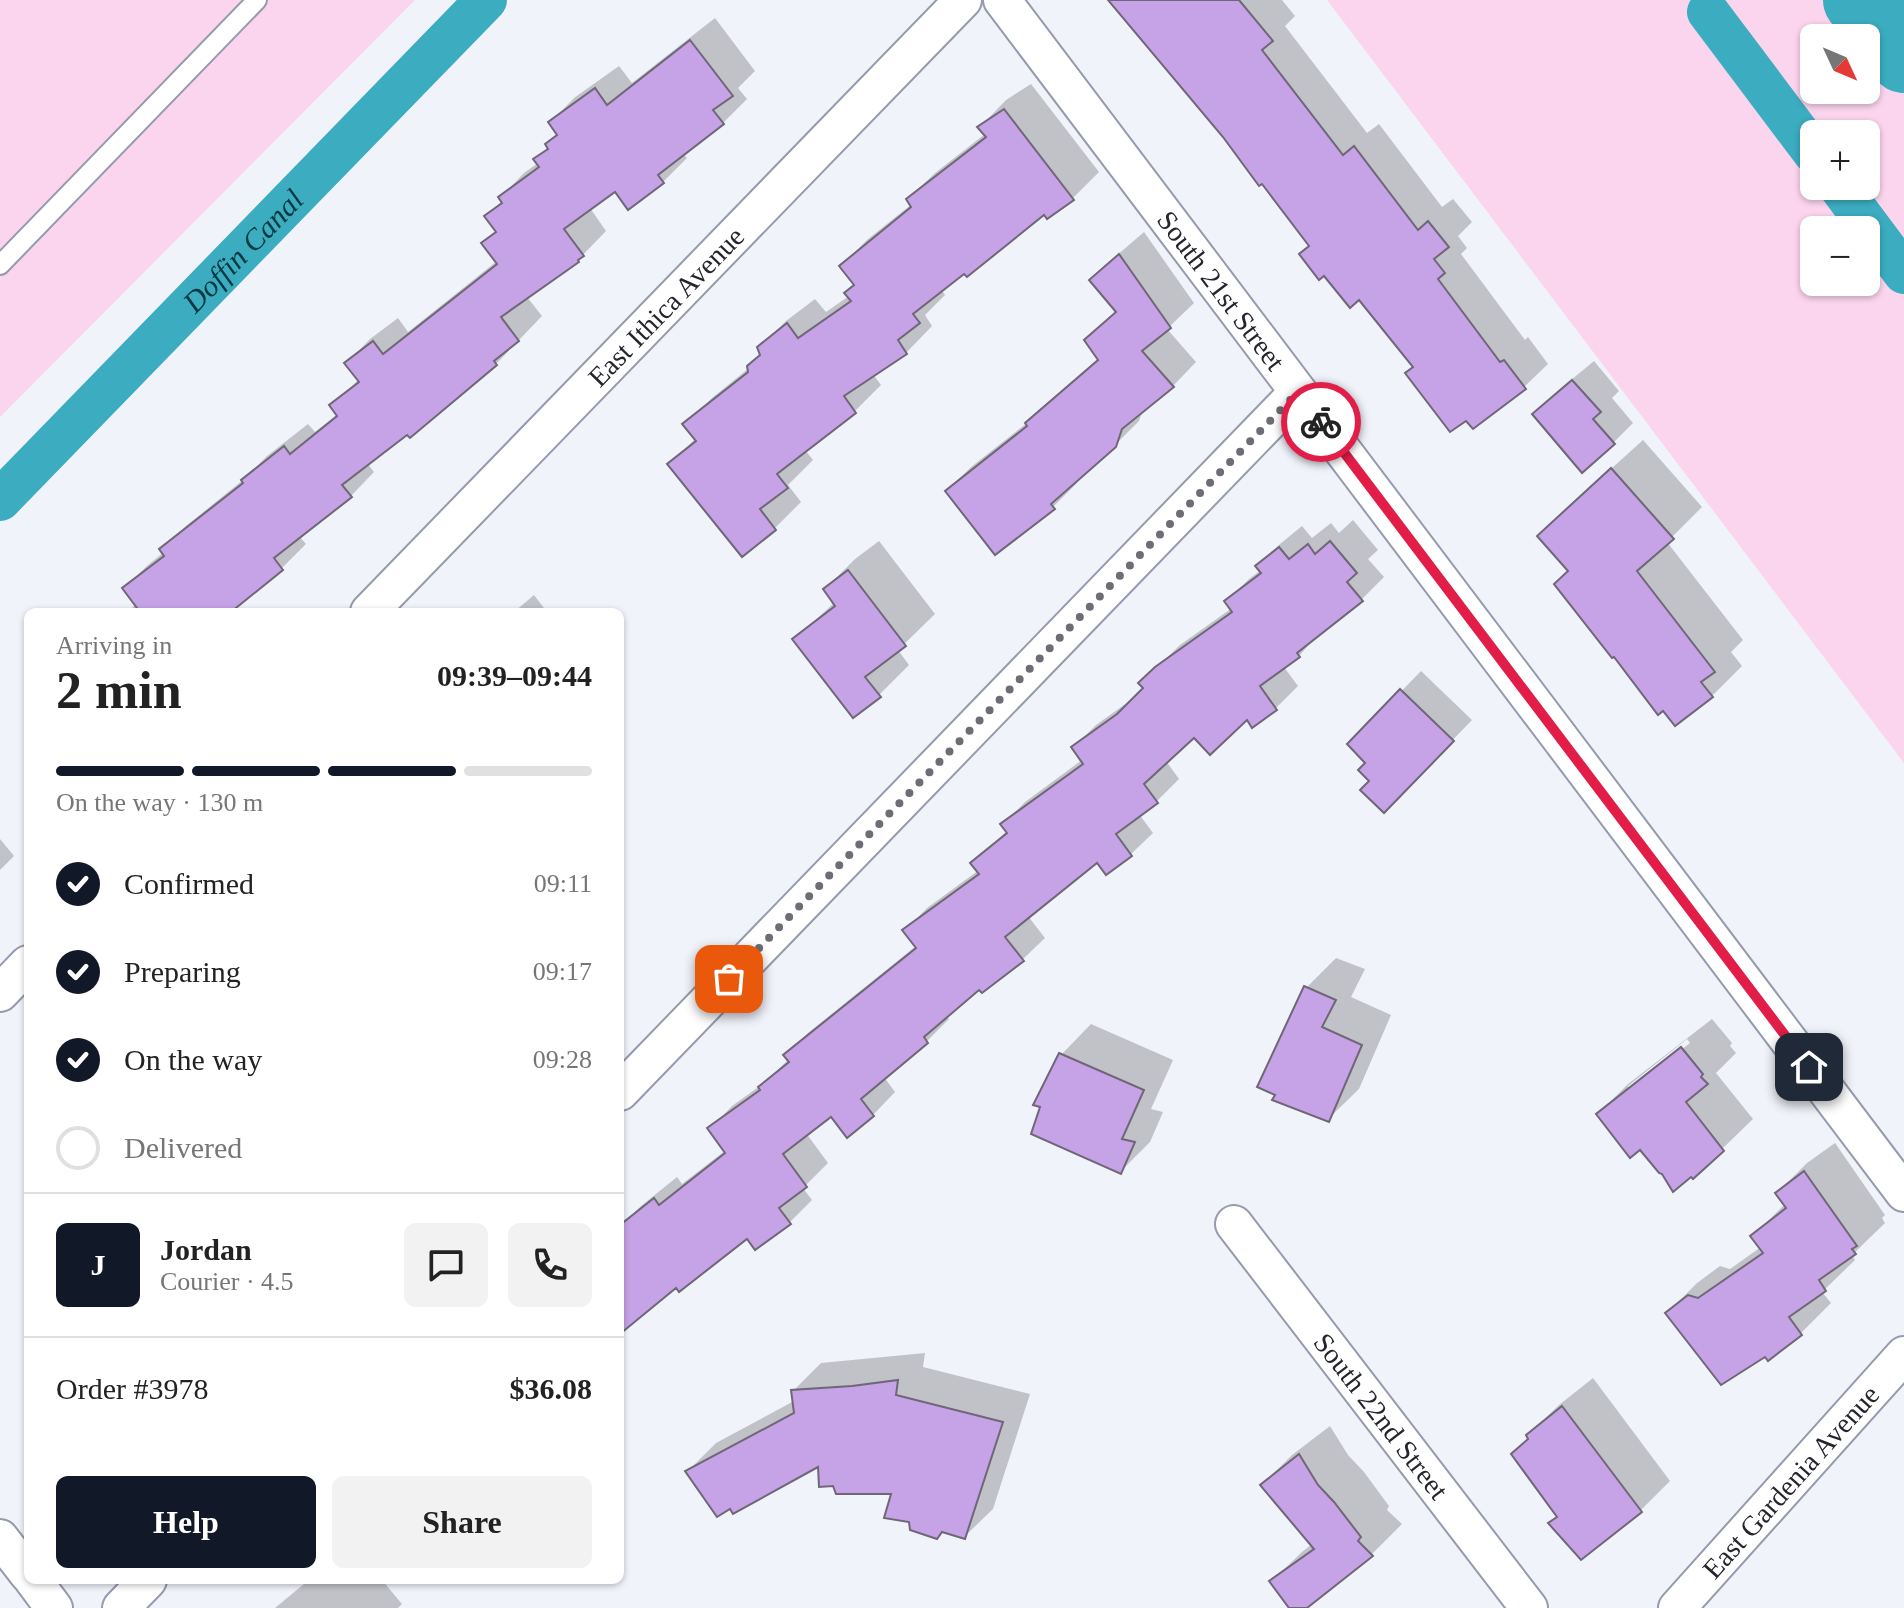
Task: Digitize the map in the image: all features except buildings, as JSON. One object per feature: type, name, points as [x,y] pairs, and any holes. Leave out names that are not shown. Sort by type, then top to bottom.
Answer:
[{"type":"street","name":"East Ithica Avenue","points":[[373,608],[963,0]]},
{"type":"street","name":"South 21st Street","points":[[1002,0],[1904,1193]]},
{"type":"street","points":[[624,1088],[1298,392]]},
{"type":"street","points":[[0,993],[24,968]]},
{"type":"street","name":"South 22nd Street","points":[[1234,1224],[1529,1608]]},
{"type":"street","name":"East Gardenia Avenue","points":[[1677,1608],[1904,1355]]},
{"type":"street","points":[[0,1538],[24,1569]]},
{"type":"street","points":[[36,1584],[54,1608]]},
{"type":"street","points":[[121,1608],[144,1584]]},
{"type":"lane","points":[[0,265],[257,0]]},
{"type":"shaded area","points":[[0,0],[415,0],[0,417]]},
{"type":"shaded area","points":[[1327,0],[1904,0],[1904,763]]},
{"type":"waterway","name":"Doffin Canal","points":[[0,500],[486,0]]},
{"type":"waterway","points":[[1859,0],[1904,57]]},
{"type":"waterway","points":[[1708,12],[1800,134]]},
{"type":"waterway","points":[[1849,200],[1904,273]]},
{"type":"way so far","points":[[729,979],[1298,392],[1321,422]]},
{"type":"route","points":[[1321,422],[1809,1067]]}]
